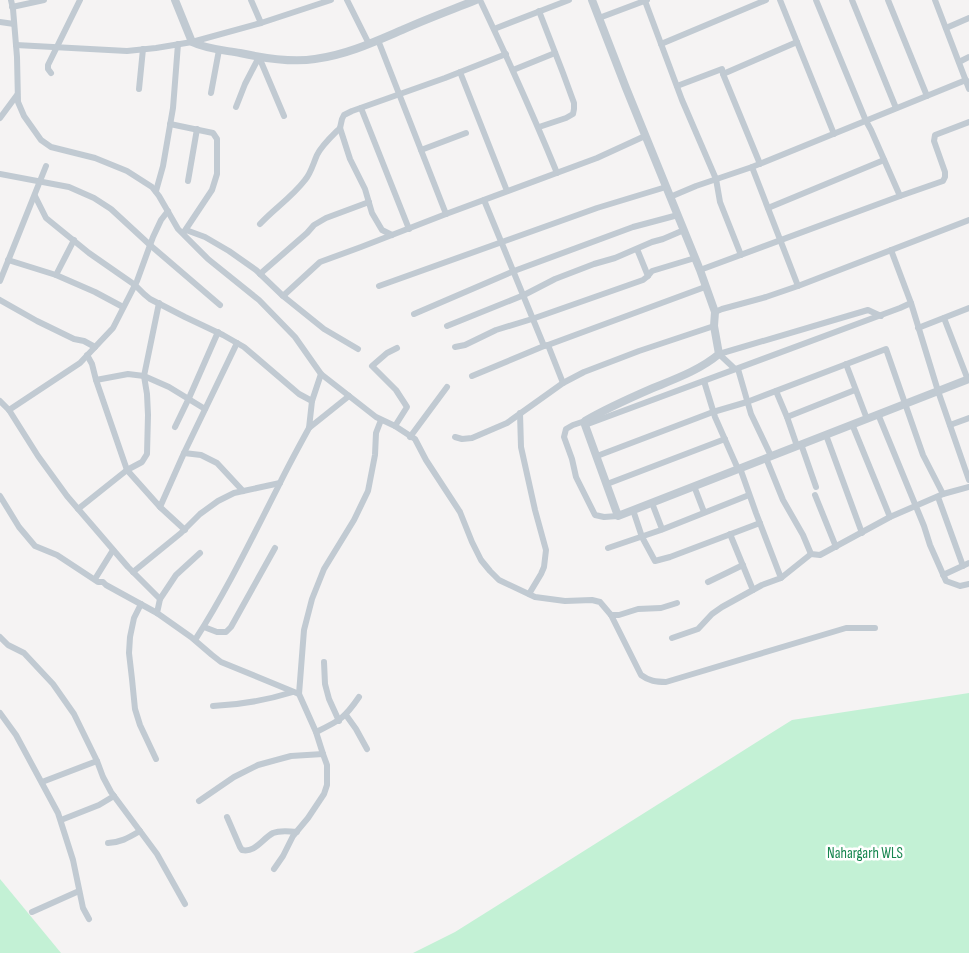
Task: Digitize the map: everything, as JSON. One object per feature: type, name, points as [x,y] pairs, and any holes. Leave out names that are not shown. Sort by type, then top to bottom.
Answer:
[{"type":"street","points":[[44,0],[12,4],[18,102],[24,116],[41,140],[51,147],[95,158],[127,171],[152,187],[178,229],[205,237],[229,251],[260,274],[283,296],[324,329],[358,349]]},
{"type":"street","points":[[51,73],[48,65],[80,0]]},
{"type":"street","points":[[175,0],[192,42],[219,50],[283,60],[314,59],[334,55],[369,44],[478,0],[506,54],[556,173]]},
{"type":"street","points":[[251,0],[261,23]]},
{"type":"street","points":[[16,45],[127,51],[143,49],[192,42],[261,23],[331,0]]},
{"type":"street","points":[[347,0],[369,44]]},
{"type":"street","points":[[494,29],[569,0]]},
{"type":"street","points":[[592,0],[700,270],[715,312],[714,326],[719,354],[736,369],[783,500],[812,554]]},
{"type":"street","points":[[661,44],[766,0]]},
{"type":"street","points":[[780,0],[834,134]]},
{"type":"street","points":[[816,0],[866,121],[900,196]]},
{"type":"street","points":[[852,0],[896,108]]},
{"type":"street","points":[[888,0],[927,96]]},
{"type":"street","points":[[935,0],[969,89]]},
{"type":"street","points":[[599,18],[646,1],[676,86],[716,179],[720,202],[741,255]]},
{"type":"street","points":[[538,127],[566,118],[572,114],[574,109],[574,103],[540,12]]},
{"type":"street","points":[[946,28],[969,18]]},
{"type":"street","points":[[0,22],[14,24]]},
{"type":"street","points":[[378,40],[446,214]]},
{"type":"street","points":[[723,74],[797,42]]},
{"type":"street","points":[[156,191],[173,108],[178,44]]},
{"type":"street","points":[[140,89],[143,49]]},
{"type":"street","points":[[211,93],[219,50]]},
{"type":"street","points":[[392,235],[382,230],[372,213],[365,189],[350,159],[340,128],[344,115],[506,54]]},
{"type":"street","points":[[513,70],[555,54]]},
{"type":"street","points":[[236,107],[259,57]]},
{"type":"street","points":[[259,57],[284,116]]},
{"type":"street","points":[[959,62],[969,58]]},
{"type":"street","points":[[676,86],[722,69],[760,164]]},
{"type":"street","points":[[460,72],[507,191]]},
{"type":"street","points":[[670,197],[760,164],[966,80]]},
{"type":"street","points":[[0,118],[17,95]]},
{"type":"street","points":[[361,108],[409,229]]},
{"type":"street","points":[[700,270],[943,180],[945,172],[934,141],[935,136],[969,122]]},
{"type":"street","points":[[170,124],[213,133],[217,139],[217,174],[212,190],[185,232]]},
{"type":"street","points":[[260,224],[308,178],[317,154],[340,128]]},
{"type":"street","points":[[188,181],[197,130]]},
{"type":"street","points":[[421,150],[466,133]]},
{"type":"street","points":[[283,296],[320,262],[597,158],[645,136]]},
{"type":"street","points":[[768,208],[884,160]]},
{"type":"street","points":[[0,281],[46,166]]},
{"type":"street","points":[[752,167],[798,286]]},
{"type":"street","points":[[0,174],[69,187],[94,198],[112,210],[220,305]]},
{"type":"street","points":[[379,286],[612,203],[666,187]]},
{"type":"street","points":[[35,196],[46,218],[89,253],[135,284],[144,294],[159,304],[218,332],[244,347],[299,394],[312,401]]},
{"type":"street","points":[[484,200],[524,295],[532,319],[563,382]]},
{"type":"street","points":[[260,274],[314,225],[326,218],[369,202]]},
{"type":"street","points":[[9,410],[80,363],[113,328],[135,284],[152,237],[168,211]]},
{"type":"street","points":[[414,314],[514,271],[633,227],[678,215]]},
{"type":"street","points":[[715,312],[766,298],[969,220]]},
{"type":"street","points":[[447,326],[524,295],[555,279],[684,230]]},
{"type":"street","points":[[185,232],[208,259],[259,300],[295,337],[321,374],[376,418],[395,426],[415,439],[426,460],[460,512],[472,542],[481,560],[490,572],[499,580],[535,597],[565,601],[592,600],[600,602],[611,615],[642,675],[648,680],[666,682],[846,628],[876,628]]},
{"type":"street","points":[[56,275],[74,240]]},
{"type":"street","points":[[637,249],[648,276]]},
{"type":"street","points":[[891,250],[969,480]]},
{"type":"street","points":[[455,347],[496,330],[644,280],[652,272],[695,258]]},
{"type":"street","points":[[8,260],[56,275],[95,292],[123,308]]},
{"type":"street","points":[[472,376],[546,346],[705,287]]},
{"type":"street","points":[[0,300],[37,321],[95,347]]},
{"type":"street","points":[[910,303],[881,316],[704,381],[586,423],[573,425],[566,430],[564,437],[576,477],[595,516],[604,518],[618,516],[968,380],[944,318]]},
{"type":"street","points":[[78,509],[127,470],[142,462],[146,454],[148,415],[144,376],[159,304]]},
{"type":"street","points":[[918,328],[969,308]]},
{"type":"street","points":[[586,423],[614,405],[682,376],[719,354],[868,310],[881,316]]},
{"type":"street","points":[[455,437],[462,439],[472,438],[507,423],[563,382],[584,372],[714,326]]},
{"type":"street","points":[[175,427],[218,332]]},
{"type":"street","points":[[160,507],[237,343]]},
{"type":"street","points":[[395,426],[407,407],[396,390],[372,366],[387,353],[397,348]]},
{"type":"street","points":[[597,456],[886,349],[923,455],[966,564],[943,575]]},
{"type":"street","points":[[87,355],[92,364],[127,470],[160,507],[185,530]]},
{"type":"street","points":[[846,364],[867,419]]},
{"type":"street","points":[[96,380],[128,374],[144,376],[169,387],[205,409]]},
{"type":"street","points":[[195,640],[211,616],[309,428],[312,401],[321,374]]},
{"type":"street","points":[[704,381],[713,412],[739,468],[781,578]]},
{"type":"street","points":[[410,436],[447,387]]},
{"type":"street","points":[[787,416],[855,390]]},
{"type":"street","points":[[776,391],[816,487]]},
{"type":"street","points":[[309,428],[348,396]]},
{"type":"street","points":[[0,401],[9,410],[38,456],[67,496],[113,550],[160,599]]},
{"type":"street","points":[[520,413],[521,447],[546,550],[544,567],[529,594]]},
{"type":"street","points":[[878,414],[946,581],[960,586],[969,584]]},
{"type":"street","points":[[950,425],[969,418]]},
{"type":"street","points":[[274,869],[293,836],[324,794],[327,784],[327,765],[316,732],[296,693],[304,630],[312,599],[324,569],[354,520],[368,491],[374,462],[376,433],[381,420]]},
{"type":"street","points":[[586,423],[618,516]]},
{"type":"street","points":[[852,424],[890,518]]},
{"type":"street","points":[[826,434],[862,533]]},
{"type":"street","points":[[607,484],[724,439]]},
{"type":"street","points":[[184,453],[201,455],[217,463],[243,491]]},
{"type":"street","points":[[133,572],[185,530],[200,514],[218,501],[234,493],[280,483]]},
{"type":"street","points":[[694,486],[704,512]]},
{"type":"street","points":[[672,638],[698,629],[712,614],[722,607],[762,585],[781,578],[812,554],[820,555],[890,518],[940,496],[969,486]]},
{"type":"street","points":[[608,548],[642,537],[749,495]]},
{"type":"street","points":[[815,495],[836,547]]},
{"type":"street","points":[[0,496],[35,546],[56,555],[98,582],[103,582],[157,613],[195,640],[221,662],[296,693]]},
{"type":"street","points":[[652,503],[662,529]]},
{"type":"street","points":[[632,510],[642,537],[655,562],[760,523]]},
{"type":"street","points":[[730,534],[753,590]]},
{"type":"street","points":[[204,627],[216,632],[226,632],[274,548]]},
{"type":"street","points":[[95,579],[113,550]]},
{"type":"street","points":[[157,613],[160,599],[176,575],[200,553]]},
{"type":"street","points":[[708,582],[743,565]]},
{"type":"street","points":[[611,615],[661,608],[677,603]]},
{"type":"street","points":[[141,604],[134,618],[129,652],[135,709],[140,725],[156,759]]},
{"type":"street","points":[[0,637],[8,646],[24,652],[53,684],[74,714],[97,761],[102,777],[157,854],[185,904]]},
{"type":"street","points":[[324,662],[325,684],[329,700],[339,721]]},
{"type":"street","points":[[213,706],[232,706],[296,693]]},
{"type":"street","points":[[316,732],[339,721],[359,697]]},
{"type":"street","points":[[0,713],[16,735],[60,820],[73,860],[79,891],[89,919]]},
{"type":"street","points":[[346,714],[367,749]]},
{"type":"street","points":[[199,801],[234,777],[258,765],[291,756],[323,754]]},
{"type":"street","points":[[42,782],[97,761]]},
{"type":"street","points":[[60,820],[99,805],[114,796]]},
{"type":"street","points":[[227,817],[242,850],[252,850],[274,832],[286,830],[296,832]]},
{"type":"street","points":[[108,842],[126,840],[140,831]]},
{"type":"street","points":[[32,912],[79,891]]},
{"type":"green space","name":"Nahargarh WLS","points":[[969,693],[969,953],[413,953],[455,932],[792,720]]},
{"type":"green space","points":[[0,879],[61,953],[0,953]]}]
